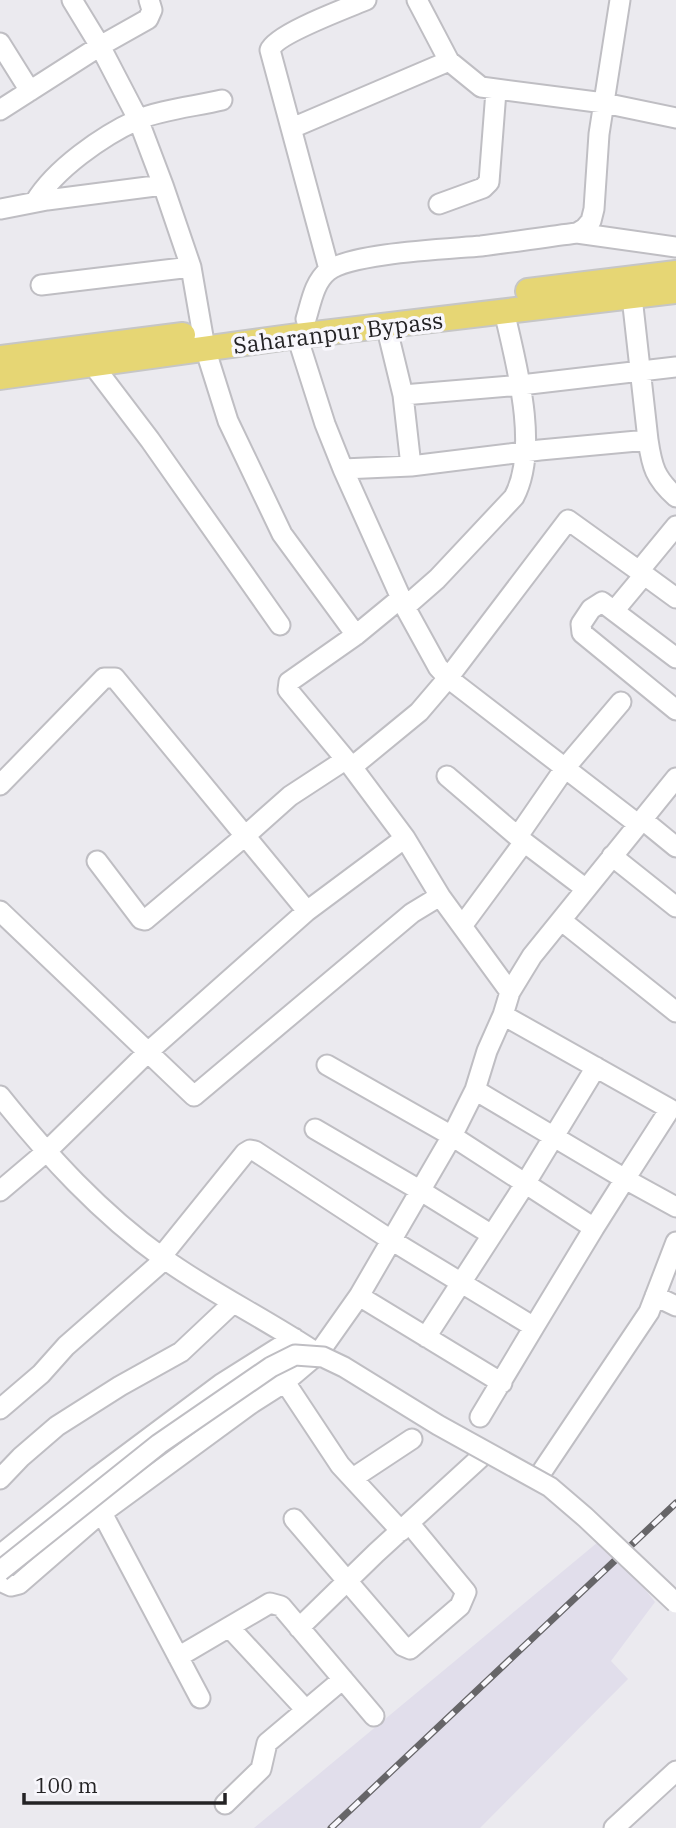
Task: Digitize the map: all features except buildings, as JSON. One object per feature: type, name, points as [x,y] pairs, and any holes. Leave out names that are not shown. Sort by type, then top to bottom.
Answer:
[{"type":"main road","name":"Saharanpur Bypass","points":[[0,377],[93,365],[204,340],[302,328],[386,325],[632,296],[676,275]]},
{"type":"main road","points":[[302,328],[676,275]]},
{"type":"main road","points":[[0,358],[204,340]]},
{"type":"street","points":[[72,0],[100,46],[138,119],[163,185],[191,267],[204,340],[228,421],[282,534],[356,635]]},
{"type":"street","points":[[0,110],[100,46],[148,19],[152,10],[149,0]]},
{"type":"street","points":[[329,269],[292,128],[272,65],[271,47],[304,27],[366,0]]},
{"type":"street","points":[[417,0],[449,61],[481,87],[604,103],[676,118]]},
{"type":"street","points":[[577,233],[591,221],[594,209],[599,134],[620,0]]},
{"type":"street","points":[[0,43],[30,91]]},
{"type":"street","points":[[292,128],[449,61]]},
{"type":"street","points":[[439,204],[483,188],[489,182],[496,91]]},
{"type":"street","points":[[35,202],[52,180],[96,143],[138,119],[222,100]]},
{"type":"street","points":[[1,209],[163,185]]},
{"type":"street","points":[[676,247],[577,233],[352,261],[329,269],[315,289],[302,328],[325,424],[342,469],[403,602],[438,667],[448,678],[565,768],[676,847]]},
{"type":"street","points":[[41,285],[191,267]]},
{"type":"street","points":[[632,296],[651,465],[659,480],[676,497]]},
{"type":"street","points":[[504,311],[521,385],[525,453],[519,486],[514,497],[437,579],[288,685],[288,690],[349,763],[405,838],[440,896],[510,992]]},
{"type":"street","points":[[386,325],[403,395],[411,466]]},
{"type":"street","points":[[93,365],[150,440],[280,625]]},
{"type":"street","points":[[403,395],[676,367]]},
{"type":"street","points":[[342,469],[411,466],[648,440]]},
{"type":"street","points":[[97,861],[141,919],[145,920],[290,796],[349,763],[419,712],[568,520],[676,598]]},
{"type":"street","points":[[614,611],[676,526]]},
{"type":"street","points":[[676,658],[602,602],[583,618],[582,633],[676,710]]},
{"type":"street","points":[[0,785],[104,678],[115,678],[307,911]]},
{"type":"street","points":[[462,926],[565,768],[621,702]]},
{"type":"street","points":[[447,776],[586,890]]},
{"type":"street","points":[[0,1581],[11,1586],[19,1584],[102,1513],[252,1403],[285,1382],[318,1354],[359,1296],[452,1136],[475,1090],[510,992],[533,956],[676,778]]},
{"type":"street","points":[[0,1191],[46,1152],[148,1052],[307,911],[405,838]]},
{"type":"street","points":[[612,856],[676,907]]},
{"type":"street","points":[[0,911],[192,1095],[197,1095],[246,1050],[412,913],[440,896]]},
{"type":"street","points":[[562,921],[676,1013]]},
{"type":"street","points":[[480,1417],[594,1228],[674,1107],[596,1067],[503,1014]]},
{"type":"street","points":[[327,1065],[452,1136],[594,1228]]},
{"type":"street","points":[[425,1336],[525,1184],[596,1067]]},
{"type":"street","points":[[475,1090],[676,1207]]},
{"type":"street","points":[[0,1096],[78,1188],[163,1258],[233,1304],[318,1354]]},
{"type":"street","points":[[315,1129],[492,1235]]},
{"type":"street","points":[[0,1409],[41,1374],[66,1346],[163,1258],[250,1150],[534,1327]]},
{"type":"street","points":[[543,1470],[649,1312],[676,1242]]},
{"type":"street","points":[[359,1296],[502,1382]]},
{"type":"street","points":[[655,1296],[676,1306]]},
{"type":"street","points":[[0,1479],[57,1426],[181,1352],[233,1304]]},
{"type":"street","points":[[0,1555],[98,1476],[221,1384],[294,1338]]},
{"type":"street","points":[[0,1571],[159,1444],[271,1367],[295,1356],[323,1357],[550,1487],[676,1603]]},
{"type":"street","points":[[285,1382],[340,1465],[464,1588],[465,1598],[460,1606],[416,1645],[407,1649],[346,1583],[294,1519]]},
{"type":"street","points":[[352,1478],[412,1439]]},
{"type":"street","points":[[299,1628],[481,1457]]},
{"type":"street","points":[[102,1513],[200,1698]]},
{"type":"street","points":[[178,1657],[271,1603],[281,1606],[374,1716]]},
{"type":"street","points":[[229,1627],[306,1710]]},
{"type":"street","points":[[225,1804],[261,1769],[267,1743],[343,1679]]},
{"type":"street","points":[[614,1828],[676,1771]]},
{"type":"shaded area","points":[[604,1537],[655,1602],[611,1661],[628,1679],[480,1828],[254,1828]]},
{"type":"railway","points":[[331,1828],[676,1503]]}]
